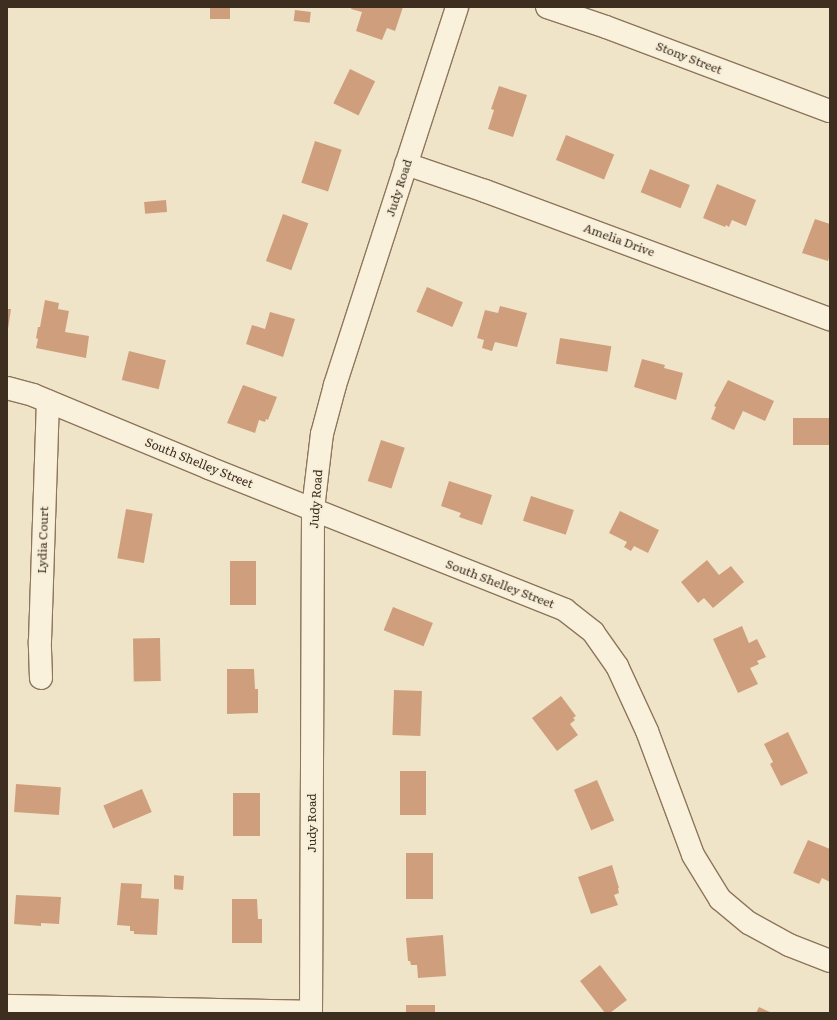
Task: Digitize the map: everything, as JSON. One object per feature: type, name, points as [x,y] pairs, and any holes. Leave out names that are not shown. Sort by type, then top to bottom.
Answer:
[{"type":"street","name":"Judy Road","points":[[311,1012],[313,509],[322,434],[335,385],[457,7]]},
{"type":"street","name":"Stony Street","points":[[547,7],[830,111]]},
{"type":"street","name":"Amelia Drive","points":[[406,164],[492,194],[830,319]]},
{"type":"street","name":"South Shelley Street","points":[[7,388],[33,395],[209,468],[565,610],[593,632],[617,666],[647,731],[693,855],[720,899],[749,923],[789,945],[830,961]]},
{"type":"street","name":"Lydia Court","points":[[41,678],[40,633],[48,401]]},
{"type":"street","points":[[7,1006],[311,1012]]},
{"type":"building","points":[[210,7],[230,7],[230,19],[210,19]]},
{"type":"building","points":[[352,7],[403,7],[395,31],[387,28],[382,40],[356,31],[362,12],[351,9]]},
{"type":"building","points":[[295,10],[311,12],[310,23],[294,21]]},
{"type":"building","points":[[350,69],[375,81],[359,115],[333,103]]},
{"type":"building","points":[[499,86],[527,95],[513,137],[488,129],[494,110],[491,109]]},
{"type":"building","points":[[566,135],[614,154],[604,180],[556,160]]},
{"type":"building","points":[[315,141],[342,150],[328,191],[301,183]]},
{"type":"building","points":[[650,169],[690,185],[681,208],[641,192]]},
{"type":"building","points":[[717,184],[756,200],[746,226],[732,220],[729,227],[726,225],[725,227],[703,218]]},
{"type":"building","points":[[166,200],[167,212],[145,214],[144,202]]},
{"type":"building","points":[[283,214],[308,223],[291,270],[266,261]]},
{"type":"building","points":[[815,219],[830,224],[830,255],[828,261],[802,253]]},
{"type":"building","points":[[427,287],[463,302],[452,327],[416,312]]},
{"type":"building","points":[[45,300],[59,303],[58,309],[69,311],[65,332],[89,336],[86,358],[36,348],[38,327],[40,327]]},
{"type":"building","points":[[500,306],[527,313],[517,347],[495,342],[492,351],[482,348],[484,340],[477,338],[485,310],[498,313]]},
{"type":"building","points":[[7,309],[11,309],[8,329],[7,329]]},
{"type":"building","points":[[270,312],[295,319],[283,357],[246,344],[252,325],[265,329]]},
{"type":"building","points":[[560,338],[611,346],[607,372],[556,364]]},
{"type":"building","points":[[129,351],[166,360],[159,389],[122,380]]},
{"type":"building","points":[[642,359],[665,365],[664,368],[683,373],[676,400],[634,387]]},
{"type":"building","points":[[728,380],[774,401],[765,421],[743,411],[734,430],[711,419],[716,407],[714,406]]},
{"type":"building","points":[[243,385],[277,397],[268,420],[266,419],[265,422],[259,420],[255,433],[227,423]]},
{"type":"building","points":[[793,418],[830,418],[830,445],[793,445]]},
{"type":"building","points":[[381,440],[405,448],[391,489],[368,481]]},
{"type":"building","points":[[449,481],[492,495],[482,525],[459,517],[461,513],[441,506]]},
{"type":"building","points":[[531,496],[574,510],[566,535],[523,521]]},
{"type":"building","points":[[126,509],[153,514],[144,563],[117,558]]},
{"type":"building","points":[[620,511],[659,530],[648,553],[634,546],[631,551],[624,547],[627,542],[609,533]]},
{"type":"building","points":[[707,560],[719,575],[731,566],[744,582],[713,608],[704,598],[698,603],[681,582]]},
{"type":"building","points":[[230,561],[256,561],[256,605],[230,605]]},
{"type":"building","points":[[393,607],[433,623],[424,646],[384,630]]},
{"type":"building","points":[[742,626],[749,643],[757,639],[766,657],[757,661],[759,664],[750,668],[758,684],[738,693],[713,639]]},
{"type":"building","points":[[133,638],[160,638],[161,681],[134,681]]},
{"type":"building","points":[[227,669],[254,669],[255,689],[258,689],[258,713],[227,714]]},
{"type":"building","points":[[394,690],[422,691],[420,736],[392,735]]},
{"type":"building","points":[[561,696],[576,716],[573,718],[575,720],[570,724],[578,735],[557,751],[532,718]]},
{"type":"building","points":[[788,732],[808,773],[781,786],[770,764],[773,762],[764,744]]},
{"type":"building","points":[[400,771],[426,771],[426,815],[400,815]]},
{"type":"building","points":[[597,780],[614,821],[591,830],[574,790]]},
{"type":"building","points":[[16,784],[61,787],[59,815],[14,812]]},
{"type":"building","points":[[142,789],[152,812],[113,828],[103,805]]},
{"type":"building","points":[[233,793],[260,793],[260,836],[233,836]]},
{"type":"building","points":[[808,840],[830,849],[830,882],[822,878],[819,884],[793,873]]},
{"type":"building","points":[[406,853],[433,853],[433,899],[406,899]]},
{"type":"building","points":[[612,865],[619,888],[619,893],[614,895],[618,905],[591,914],[578,877]]},
{"type":"building","points":[[174,875],[184,876],[183,890],[174,889]]},
{"type":"building","points":[[121,883],[142,884],[141,898],[159,899],[157,935],[134,934],[134,931],[130,931],[130,926],[117,925]]},
{"type":"building","points":[[16,895],[61,897],[59,924],[41,923],[41,926],[14,924]]},
{"type":"building","points":[[232,899],[257,899],[258,919],[262,919],[262,943],[232,943]]},
{"type":"building","points":[[443,935],[446,976],[418,978],[417,965],[411,965],[410,961],[408,961],[406,938]]},
{"type":"building","points":[[600,965],[627,1000],[610,1013],[605,1013],[580,981]]},
{"type":"building","points":[[406,1005],[435,1005],[435,1013],[406,1013]]},
{"type":"building","points":[[759,1007],[772,1013],[756,1013]]}]
